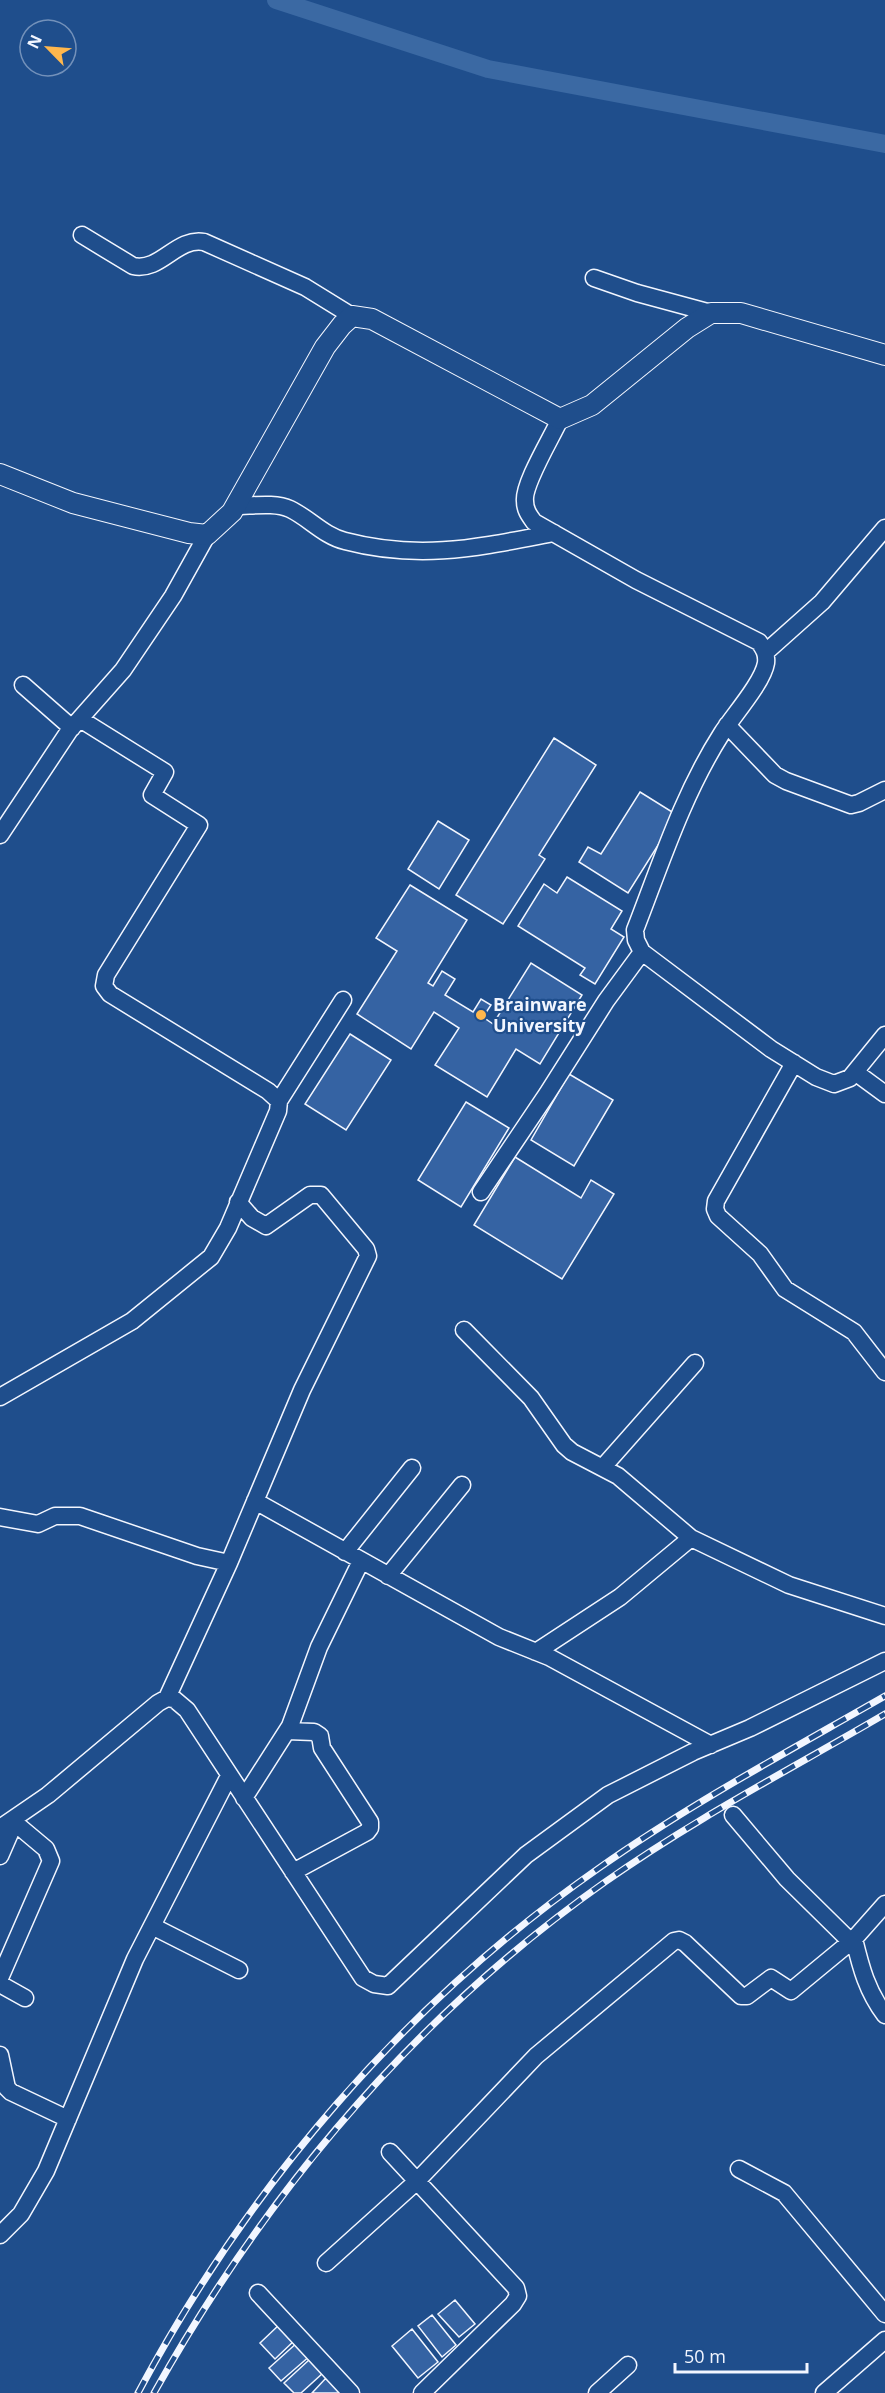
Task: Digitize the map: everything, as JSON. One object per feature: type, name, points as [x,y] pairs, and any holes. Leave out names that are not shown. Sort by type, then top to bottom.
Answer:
[{"type":"street","points":[[82,235],[133,267],[142,268],[153,265],[187,243],[204,242],[305,286],[352,316],[372,319],[560,419]]},
{"type":"street","points":[[594,278],[711,314],[741,313],[885,355]]},
{"type":"street","points":[[711,314],[687,328],[592,405],[560,419],[530,481],[524,498],[526,512],[534,522],[636,580],[759,642],[766,652],[766,664],[747,700],[727,725],[703,762],[688,796],[635,930],[636,940],[642,952],[744,1029],[816,1077],[834,1084],[850,1078],[885,1035]]},
{"type":"street","points":[[0,835],[76,723],[123,670],[177,590],[207,535],[232,512],[325,347],[352,316]]},
{"type":"street","points":[[0,474],[73,503],[189,533],[207,535]]},
{"type":"street","points":[[235,506],[284,507],[343,541],[425,553],[465,550],[554,533]]},
{"type":"street","points":[[766,652],[822,602],[885,528]]},
{"type":"street","points":[[23,685],[76,723],[165,772],[152,795],[199,825],[106,975],[104,986],[110,994],[194,1044],[268,1091],[279,1101]]},
{"type":"street","points":[[727,725],[764,765],[786,781],[851,805],[859,804],[885,790]]},
{"type":"street","points":[[481,1192],[606,1001],[642,952]]},
{"type":"street","points":[[0,1398],[104,1339],[152,1306],[211,1257],[228,1228],[278,1111],[279,1101],[343,1000]]},
{"type":"street","points":[[794,1063],[716,1201],[715,1209],[718,1216],[760,1254],[780,1285],[859,1336],[885,1372]]},
{"type":"street","points":[[855,1072],[885,1094]]},
{"type":"street","points":[[0,1856],[11,1822],[48,1796],[158,1703],[167,1698],[229,1563],[303,1390],[368,1256],[366,1249],[321,1195],[310,1195],[266,1226],[252,1218],[238,1202]]},
{"type":"street","points":[[464,1330],[531,1398],[564,1445],[580,1457],[618,1476],[691,1538],[789,1585],[885,1616]]},
{"type":"street","points":[[603,1467],[695,1363]]},
{"type":"street","points":[[345,1552],[412,1468]]},
{"type":"street","points":[[388,1576],[462,1485]]},
{"type":"street","points":[[255,1502],[499,1637],[536,1652],[711,1745]]},
{"type":"street","points":[[0,1517],[38,1524],[55,1516],[80,1515],[197,1557],[229,1563]]},
{"type":"street","points":[[536,1652],[621,1597],[691,1538]]},
{"type":"street","points":[[244,1798],[287,1731],[319,1647],[361,1561]]},
{"type":"street","points":[[167,1698],[174,1699],[187,1710],[363,1978],[374,1984],[388,1986],[525,1855],[608,1795],[885,1661]]},
{"type":"street","points":[[287,1731],[317,1734],[322,1748],[370,1822],[367,1832],[293,1872]]},
{"type":"street","points":[[0,2235],[21,2214],[35,2192],[135,1959],[229,1776]]},
{"type":"street","points":[[733,1815],[787,1879],[853,1941],[863,1976],[874,2000],[885,2015]]},
{"type":"street","points":[[0,1978],[51,1861],[46,1849],[11,1822]]},
{"type":"street","points":[[326,2263],[416,2182],[536,2056],[674,1941],[679,1940],[685,1943],[741,1996],[747,1996],[771,1978],[791,1991],[853,1941],[885,1904]]},
{"type":"street","points":[[152,1926],[239,1970]]},
{"type":"street","points":[[0,1984],[25,1998]]},
{"type":"street","points":[[0,2055],[7,2088],[11,2092],[68,2119]]},
{"type":"street","points":[[390,2152],[516,2288],[518,2296],[513,2304],[422,2393]]},
{"type":"street","points":[[739,2169],[784,2193],[885,2314]]},
{"type":"street","points":[[258,2293],[351,2393]]},
{"type":"street","points":[[824,2393],[885,2340]]},
{"type":"street","points":[[597,2393],[628,2365]]},
{"type":"building","points":[[554,738],[596,765],[539,855],[545,859],[503,924],[456,895]]},
{"type":"building","points":[[640,792],[677,815],[628,893],[579,862],[588,847],[601,854]]},
{"type":"building","points":[[438,821],[469,840],[439,889],[408,869]]},
{"type":"building","points":[[567,877],[622,911],[611,929],[624,937],[595,984],[580,975],[585,968],[518,926],[544,884],[557,893]]},
{"type":"building","points":[[410,885],[467,920],[428,983],[433,986],[442,971],[455,979],[445,995],[473,1012],[481,999],[491,1005],[483,1017],[493,1024],[531,963],[582,995],[540,1064],[516,1049],[487,1097],[435,1065],[459,1028],[434,1012],[411,1049],[357,1014],[397,951],[376,938]]},
{"type":"building","points":[[350,1034],[391,1060],[346,1130],[305,1104]]},
{"type":"building","points":[[569,1074],[613,1100],[574,1166],[531,1140]]},
{"type":"building","points":[[466,1102],[509,1128],[461,1207],[418,1180]]},
{"type":"building","points":[[515,1157],[581,1198],[591,1180],[614,1194],[562,1279],[474,1225]]},
{"type":"building","points":[[455,2300],[475,2324],[459,2337],[438,2314]]},
{"type":"building","points":[[432,2315],[456,2345],[442,2357],[418,2326]]},
{"type":"building","points":[[281,2323],[296,2339],[275,2359],[260,2343]]},
{"type":"building","points":[[412,2329],[438,2362],[418,2378],[392,2346]]},
{"type":"building","points":[[299,2341],[311,2355],[281,2381],[269,2368]]},
{"type":"building","points":[[310,2359],[323,2373],[301,2393],[294,2393],[284,2383]]},
{"type":"building","points":[[326,2378],[341,2393],[312,2393]]},
{"type":"waterway","points":[[276,0],[488,69],[885,144]]},
{"type":"railway","points":[[138,2393],[182,2316],[230,2242],[281,2171],[337,2103],[397,2039],[461,1978],[528,1921],[633,1844],[740,1779],[885,1696]]},
{"type":"railway","points":[[154,2393],[198,2319],[246,2247],[297,2178],[351,2112],[409,2049],[471,1990],[536,1934],[639,1859],[708,1816],[885,1714]]},
{"type":"place","name":"Brainware University","points":[[481,1015]]}]
